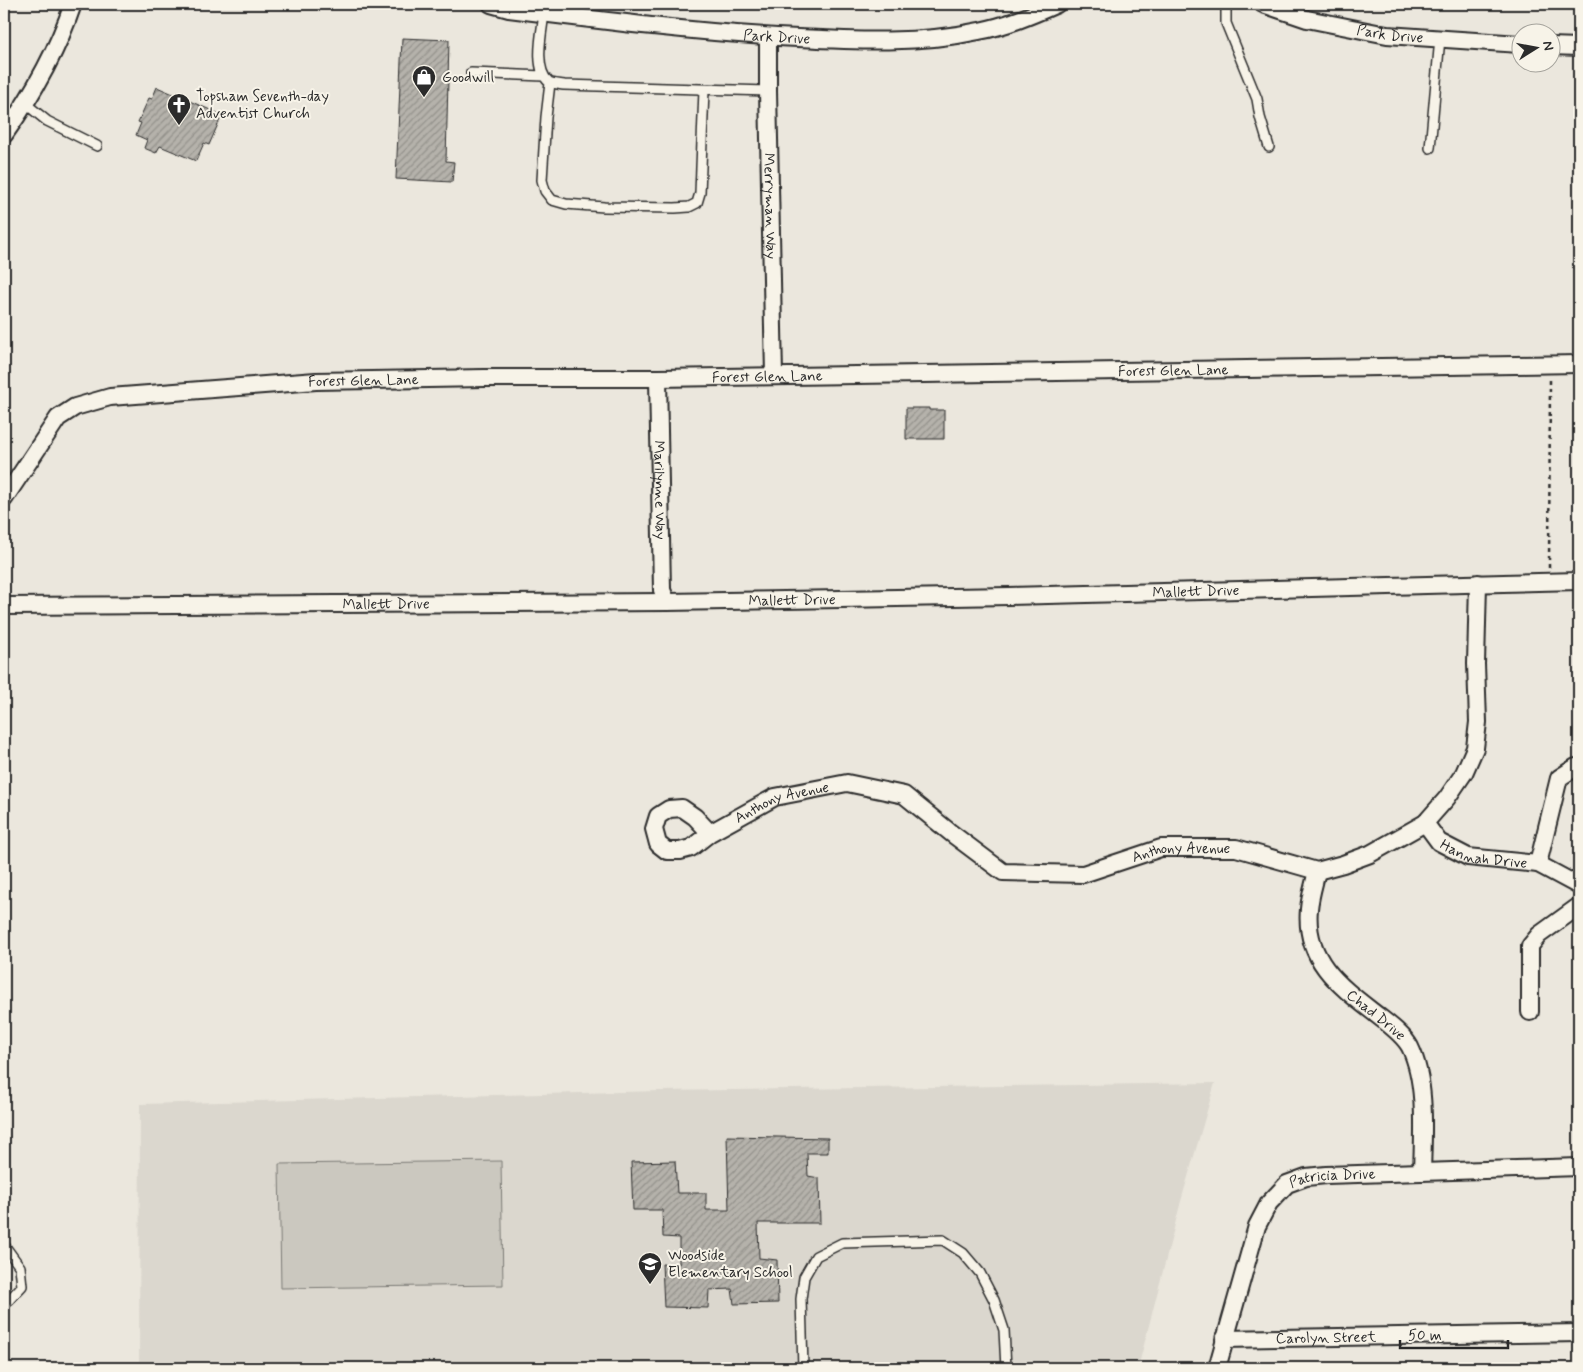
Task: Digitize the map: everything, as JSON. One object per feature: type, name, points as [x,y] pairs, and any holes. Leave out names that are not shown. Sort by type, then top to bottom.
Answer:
[{"type":"street","points":[[4,135],[26,104],[42,76],[64,31],[73,4]]},
{"type":"street","name":"Park Drive","points":[[491,4],[508,10],[727,34],[848,41],[935,38],[980,31],[1015,21],[1057,4]]},
{"type":"street","name":"Park Drive","points":[[1263,4],[1307,19],[1387,35],[1510,43]]},
{"type":"street","name":"Merryman Way","points":[[768,37],[774,375]]},
{"type":"street","points":[[1560,46],[1579,47]]},
{"type":"street","name":"Forest Glen Lane","points":[[4,499],[58,418],[75,407],[110,397],[316,381],[484,378],[658,378],[1579,364]]},
{"type":"street","name":"Marilynne Way","points":[[658,378],[662,590],[667,602]]},
{"type":"street","name":"Mallett Drive","points":[[4,606],[667,602],[1009,596],[1579,581]]},
{"type":"street","points":[[1317,871],[1370,854],[1425,823],[1447,798],[1464,773],[1474,748],[1478,722],[1476,664],[1478,583]]},
{"type":"street","points":[[1538,864],[1560,778],[1576,767],[1579,768]]},
{"type":"street","name":"Anthony Avenue","points":[[710,832],[776,796],[847,783],[904,794],[951,834],[1003,872],[1083,874],[1161,848],[1236,848],[1317,871]]},
{"type":"street","name":"Hannah Drive","points":[[1425,823],[1439,842],[1468,857],[1538,864],[1579,886]]},
{"type":"street","name":"Chad Drive","points":[[1317,871],[1309,909],[1310,933],[1314,951],[1328,973],[1341,987],[1395,1030],[1409,1045],[1415,1060],[1422,1116],[1422,1172]]},
{"type":"street","points":[[1530,1012],[1530,946],[1539,935],[1579,906]]},
{"type":"street","name":"Patricia Drive","points":[[1217,1368],[1257,1226],[1269,1203],[1287,1184],[1306,1177],[1579,1167]]},
{"type":"street","name":"Carolyn Street","points":[[1224,1339],[1579,1333]]},
{"type":"lane","points":[[1228,4],[1226,23],[1257,98],[1260,117],[1269,147]]},
{"type":"lane","points":[[544,14],[540,64],[543,76],[550,83],[768,92]]},
{"type":"lane","points":[[1430,148],[1440,38]]},
{"type":"lane","points":[[471,73],[543,76]]},
{"type":"lane","points":[[550,83],[542,174],[545,191],[552,200],[566,204],[604,207],[675,208],[689,207],[697,203],[700,194],[704,90]]},
{"type":"lane","points":[[26,104],[47,121],[97,146]]},
{"type":"lane","points":[[803,1368],[801,1298],[804,1277],[816,1256],[842,1243],[943,1240],[963,1253],[980,1273],[1004,1330],[1006,1368]]},
{"type":"lane","points":[[4,1245],[20,1267],[22,1286],[8,1300],[4,1300]]},
{"type":"path","points":[[1549,572],[1550,364]]},
{"type":"shaded area","name":"Woodside Elementary School","points":[[1215,1083],[1181,1201],[1138,1368],[139,1368],[140,1104],[660,1091]]},
{"type":"shaded area","points":[[501,1161],[503,1285],[281,1288],[279,1164]]},
{"type":"building","points":[[402,38],[449,40],[446,161],[454,162],[452,182],[396,179]]},
{"type":"building","name":"Topsham Seventh-day Adventist Church","points":[[157,87],[222,115],[209,145],[204,143],[196,161],[160,146],[156,153],[144,148],[147,140],[136,135],[141,123],[138,122],[149,98],[152,99]]},
{"type":"building","points":[[906,408],[944,410],[944,439],[906,439]]},
{"type":"building","points":[[727,1136],[828,1138],[828,1153],[807,1153],[808,1176],[819,1178],[820,1223],[758,1223],[759,1258],[777,1260],[778,1303],[734,1304],[732,1289],[709,1290],[708,1308],[664,1307],[662,1264],[679,1264],[679,1238],[663,1237],[662,1210],[633,1210],[631,1162],[675,1161],[677,1193],[706,1193],[706,1210],[729,1210]]},
{"type":"place","name":"Goodwill","points":[[424,98]]},
{"type":"place","name":"Topsham Seventh-day Adventist Church","points":[[179,126]]},
{"type":"place","name":"Woodside Elementary School","points":[[650,1285]]}]
